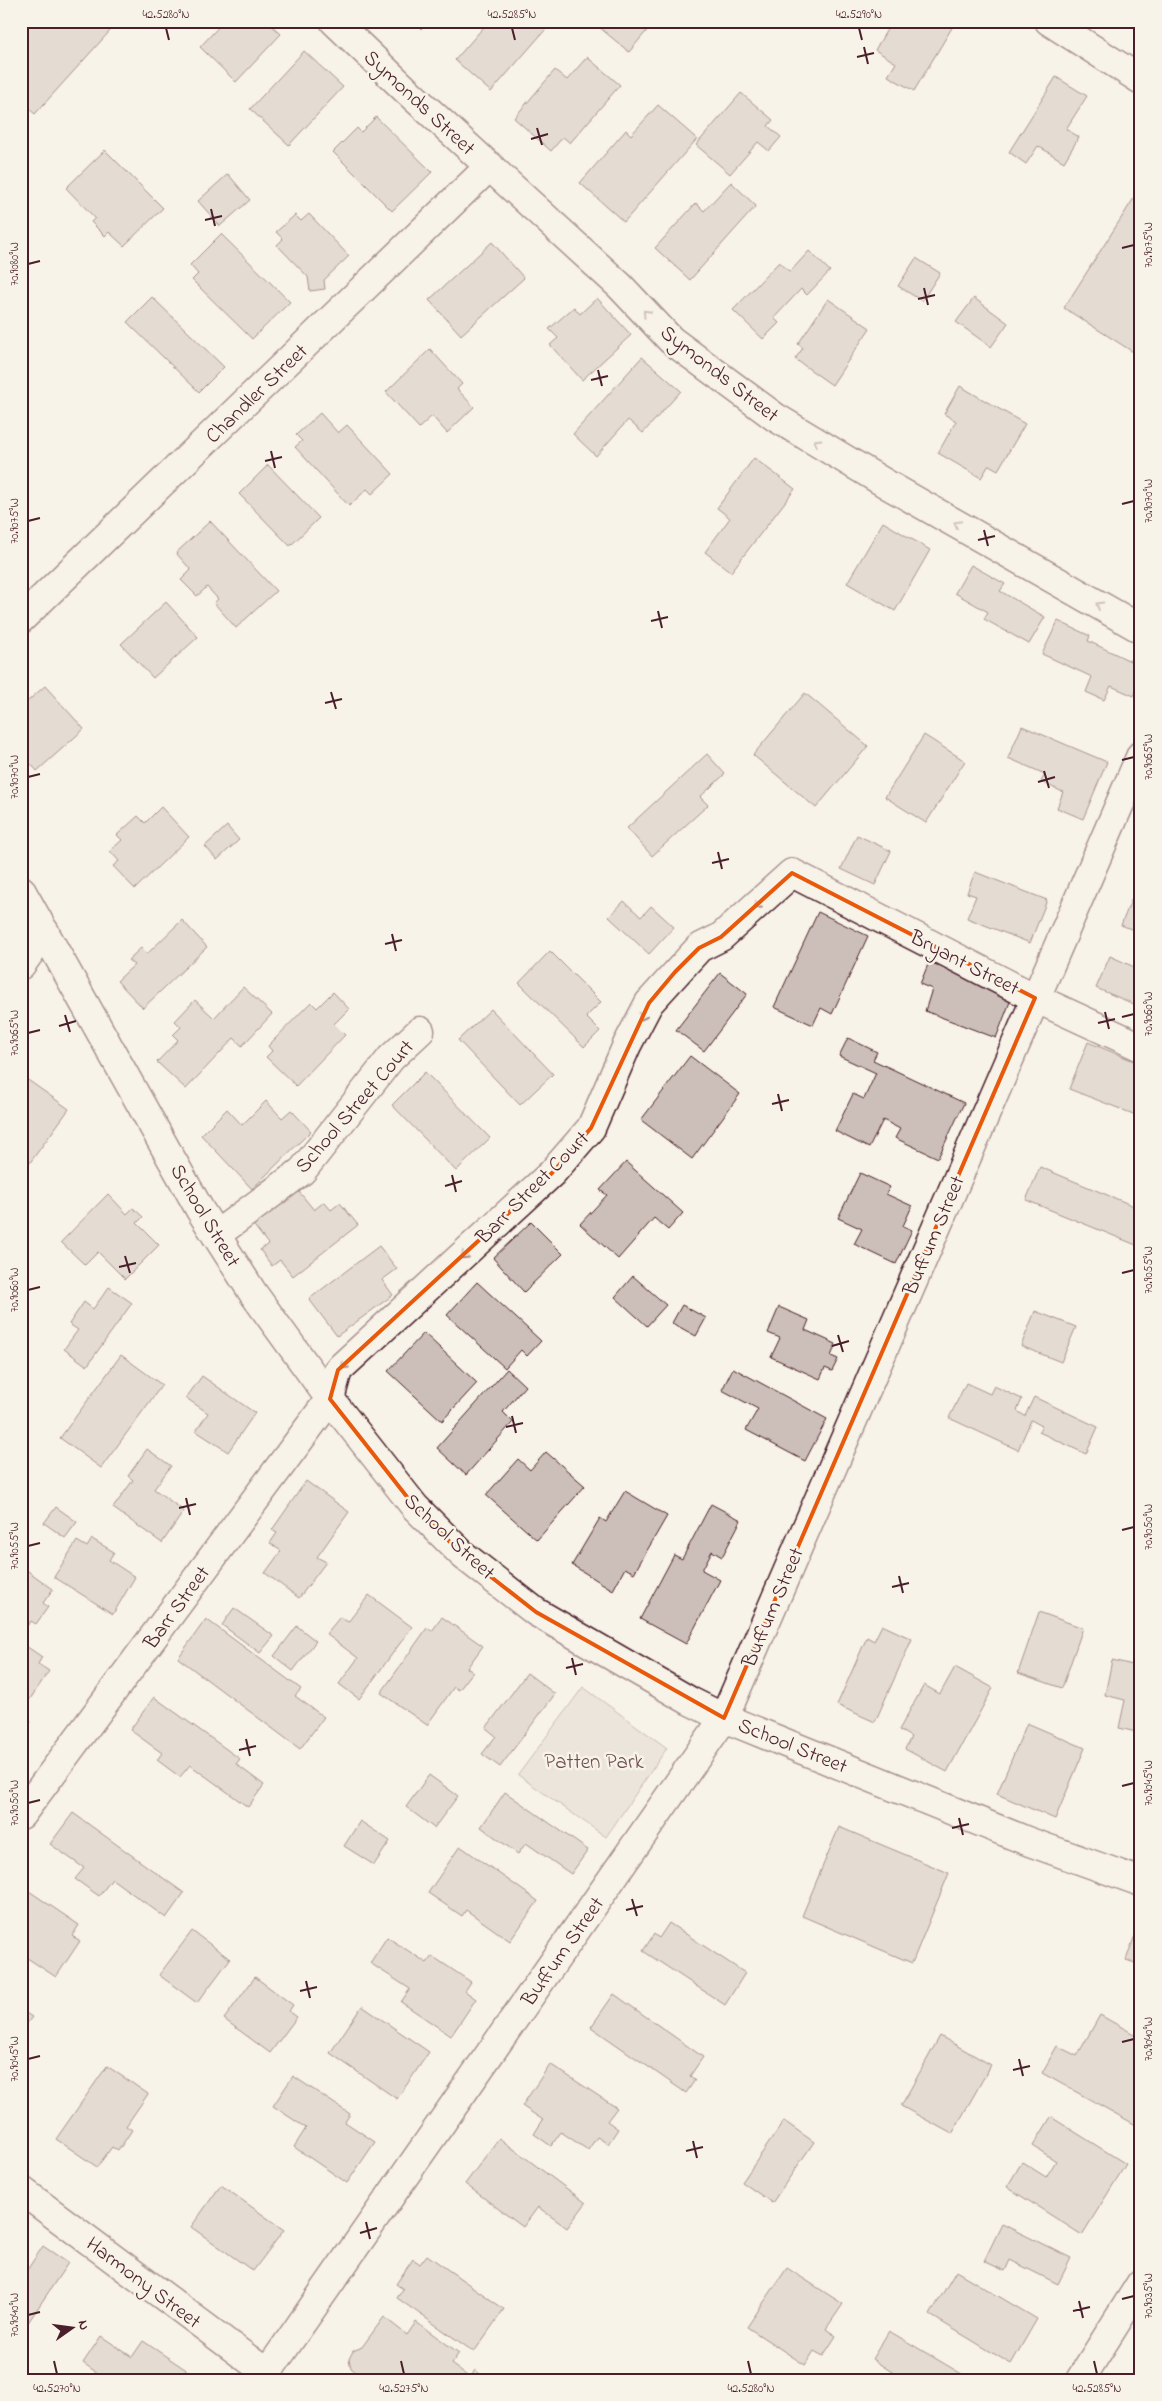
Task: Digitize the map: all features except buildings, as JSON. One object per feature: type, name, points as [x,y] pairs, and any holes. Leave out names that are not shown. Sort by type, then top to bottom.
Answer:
[{"type":"main road","name":"Symonds Street","points":[[334,21],[620,286],[671,340],[768,412],[888,485],[1141,629]]},
{"type":"main road","points":[[1049,21],[1141,80]]},
{"type":"main road","name":"Chandler Street","points":[[21,619],[490,166]]},
{"type":"main road","name":"Buffum Street","points":[[264,2376],[724,1718],[1141,755]]},
{"type":"main road","name":"Bryant Street","points":[[792,873],[1035,998],[1141,1047]]},
{"type":"main road","name":"Barr Street Court","points":[[330,1399],[338,1370],[552,1173],[591,1128],[627,1045],[649,1002],[675,972],[699,948],[721,937],[792,873]]},
{"type":"main road","name":"School Street","points":[[21,890],[216,1235],[253,1293],[330,1399],[415,1507],[464,1556],[536,1612],[690,1701],[724,1718],[1027,1841],[1141,1882]]},
{"type":"main road","points":[[21,965],[45,932]]},
{"type":"main road","name":"School Street Court","points":[[216,1235],[302,1171],[391,1058],[420,1031]]},
{"type":"main road","name":"Barr Street","points":[[21,1815],[330,1399]]},
{"type":"main road","name":"Harmony Street","points":[[21,2190],[264,2376]]},
{"type":"main road","points":[[1080,2380],[1141,2284]]},
{"type":"highlighted area","points":[[792,873],[1035,998],[724,1718],[536,1612],[463,1555],[415,1507],[330,1399],[338,1370],[552,1173],[591,1128],[649,1003],[675,972],[699,948],[721,937]]},
{"type":"green space","name":"Patten Park","points":[[583,1687],[667,1748],[606,1837],[518,1775]]}]
